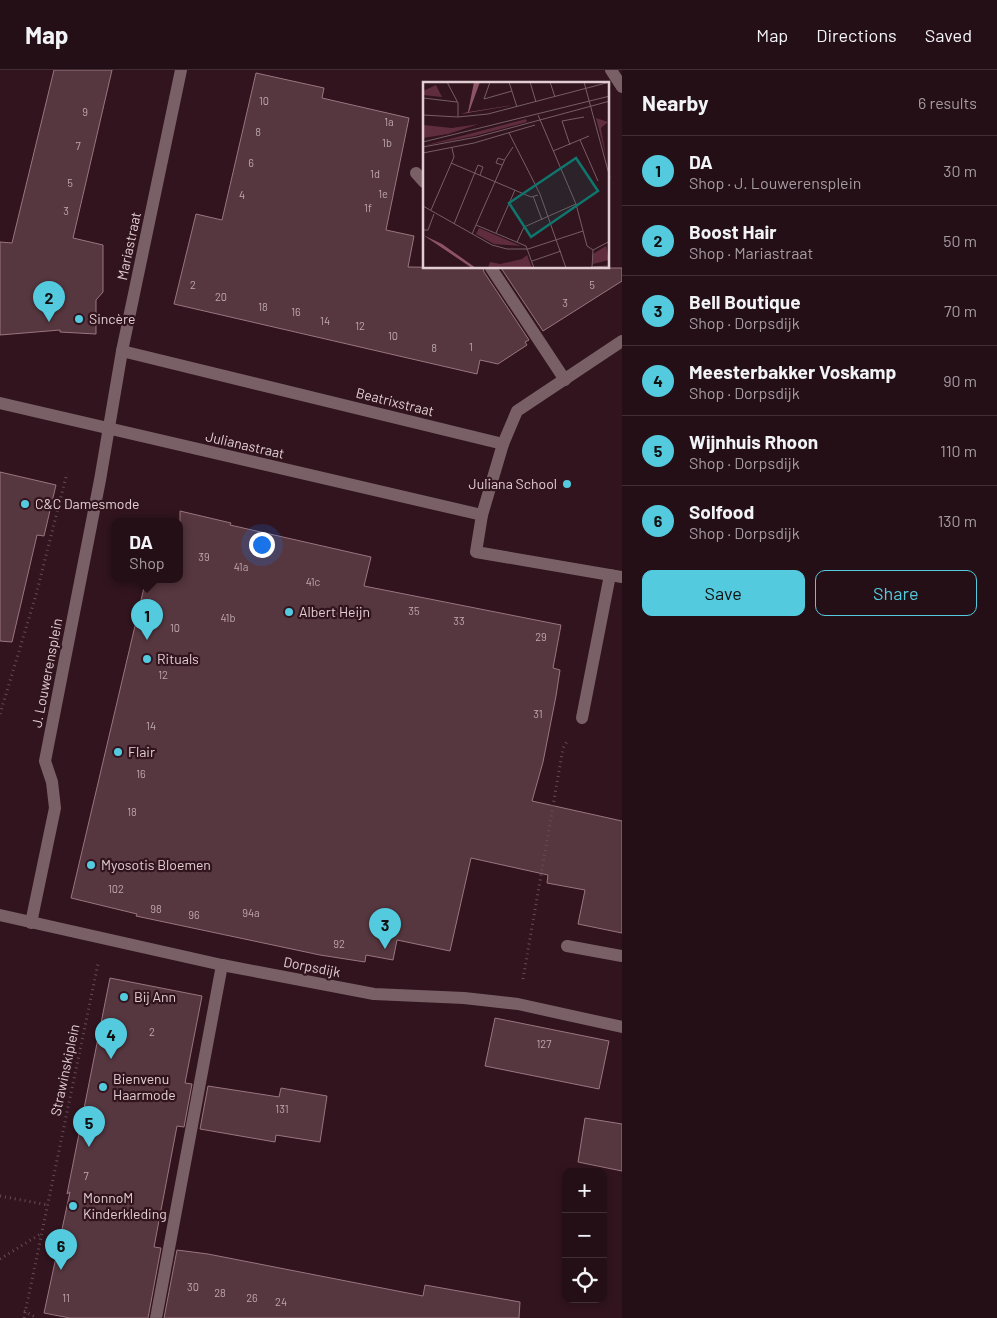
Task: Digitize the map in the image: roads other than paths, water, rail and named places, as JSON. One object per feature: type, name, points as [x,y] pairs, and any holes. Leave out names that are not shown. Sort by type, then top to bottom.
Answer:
[{"type":"street","name":"Mariastraat","points":[[108,429],[122,351],[181,70]]},
{"type":"street","points":[[611,70],[622,87]]},
{"type":"street","points":[[492,269],[565,380]]},
{"type":"street","points":[[582,718],[616,576],[476,552],[482,515],[503,444],[517,411],[622,341]]},
{"type":"street","name":"Beatrixstraat","points":[[122,351],[503,444]]},
{"type":"street","name":"Julianastraat","points":[[0,403],[482,515]]},
{"type":"street","name":"J. Louwerensplein","points":[[31,923],[55,808],[52,782],[45,761],[108,429]]},
{"type":"street","name":"Dorpsdijk","points":[[0,915],[222,965],[374,994],[464,998],[518,1004],[622,1027]]},
{"type":"street","points":[[567,946],[622,956]]},
{"type":"street","points":[[156,1318],[222,965]]},
{"type":"place","name":"Sincère","points":[[79,319]]},
{"type":"place","name":"Boost Hair","points":[[49,322]]},
{"type":"place","name":"Juliana School","points":[[567,484]]},
{"type":"place","name":"C&C Damesmode","points":[[25,504]]},
{"type":"place","name":"Albert Heijn","points":[[289,612]]},
{"type":"place","name":"DA","points":[[147,640]]},
{"type":"place","name":"Rituals","points":[[147,659]]},
{"type":"place","name":"Flair","points":[[118,752]]},
{"type":"place","name":"Myosotis Bloemen","points":[[91,865]]},
{"type":"place","name":"Bell Boutique","points":[[385,949]]},
{"type":"place","name":"Bij Ann","points":[[124,997]]},
{"type":"place","name":"Meesterbakker Voskamp","points":[[111,1059]]},
{"type":"place","name":"Bienvenu Haarmode","points":[[103,1087]]},
{"type":"place","name":"Wijnhuis Rhoon","points":[[89,1147]]},
{"type":"place","name":"MonnoM Kinderkleding","points":[[73,1206]]},
{"type":"place","name":"Solfood","points":[[61,1270]]}]
